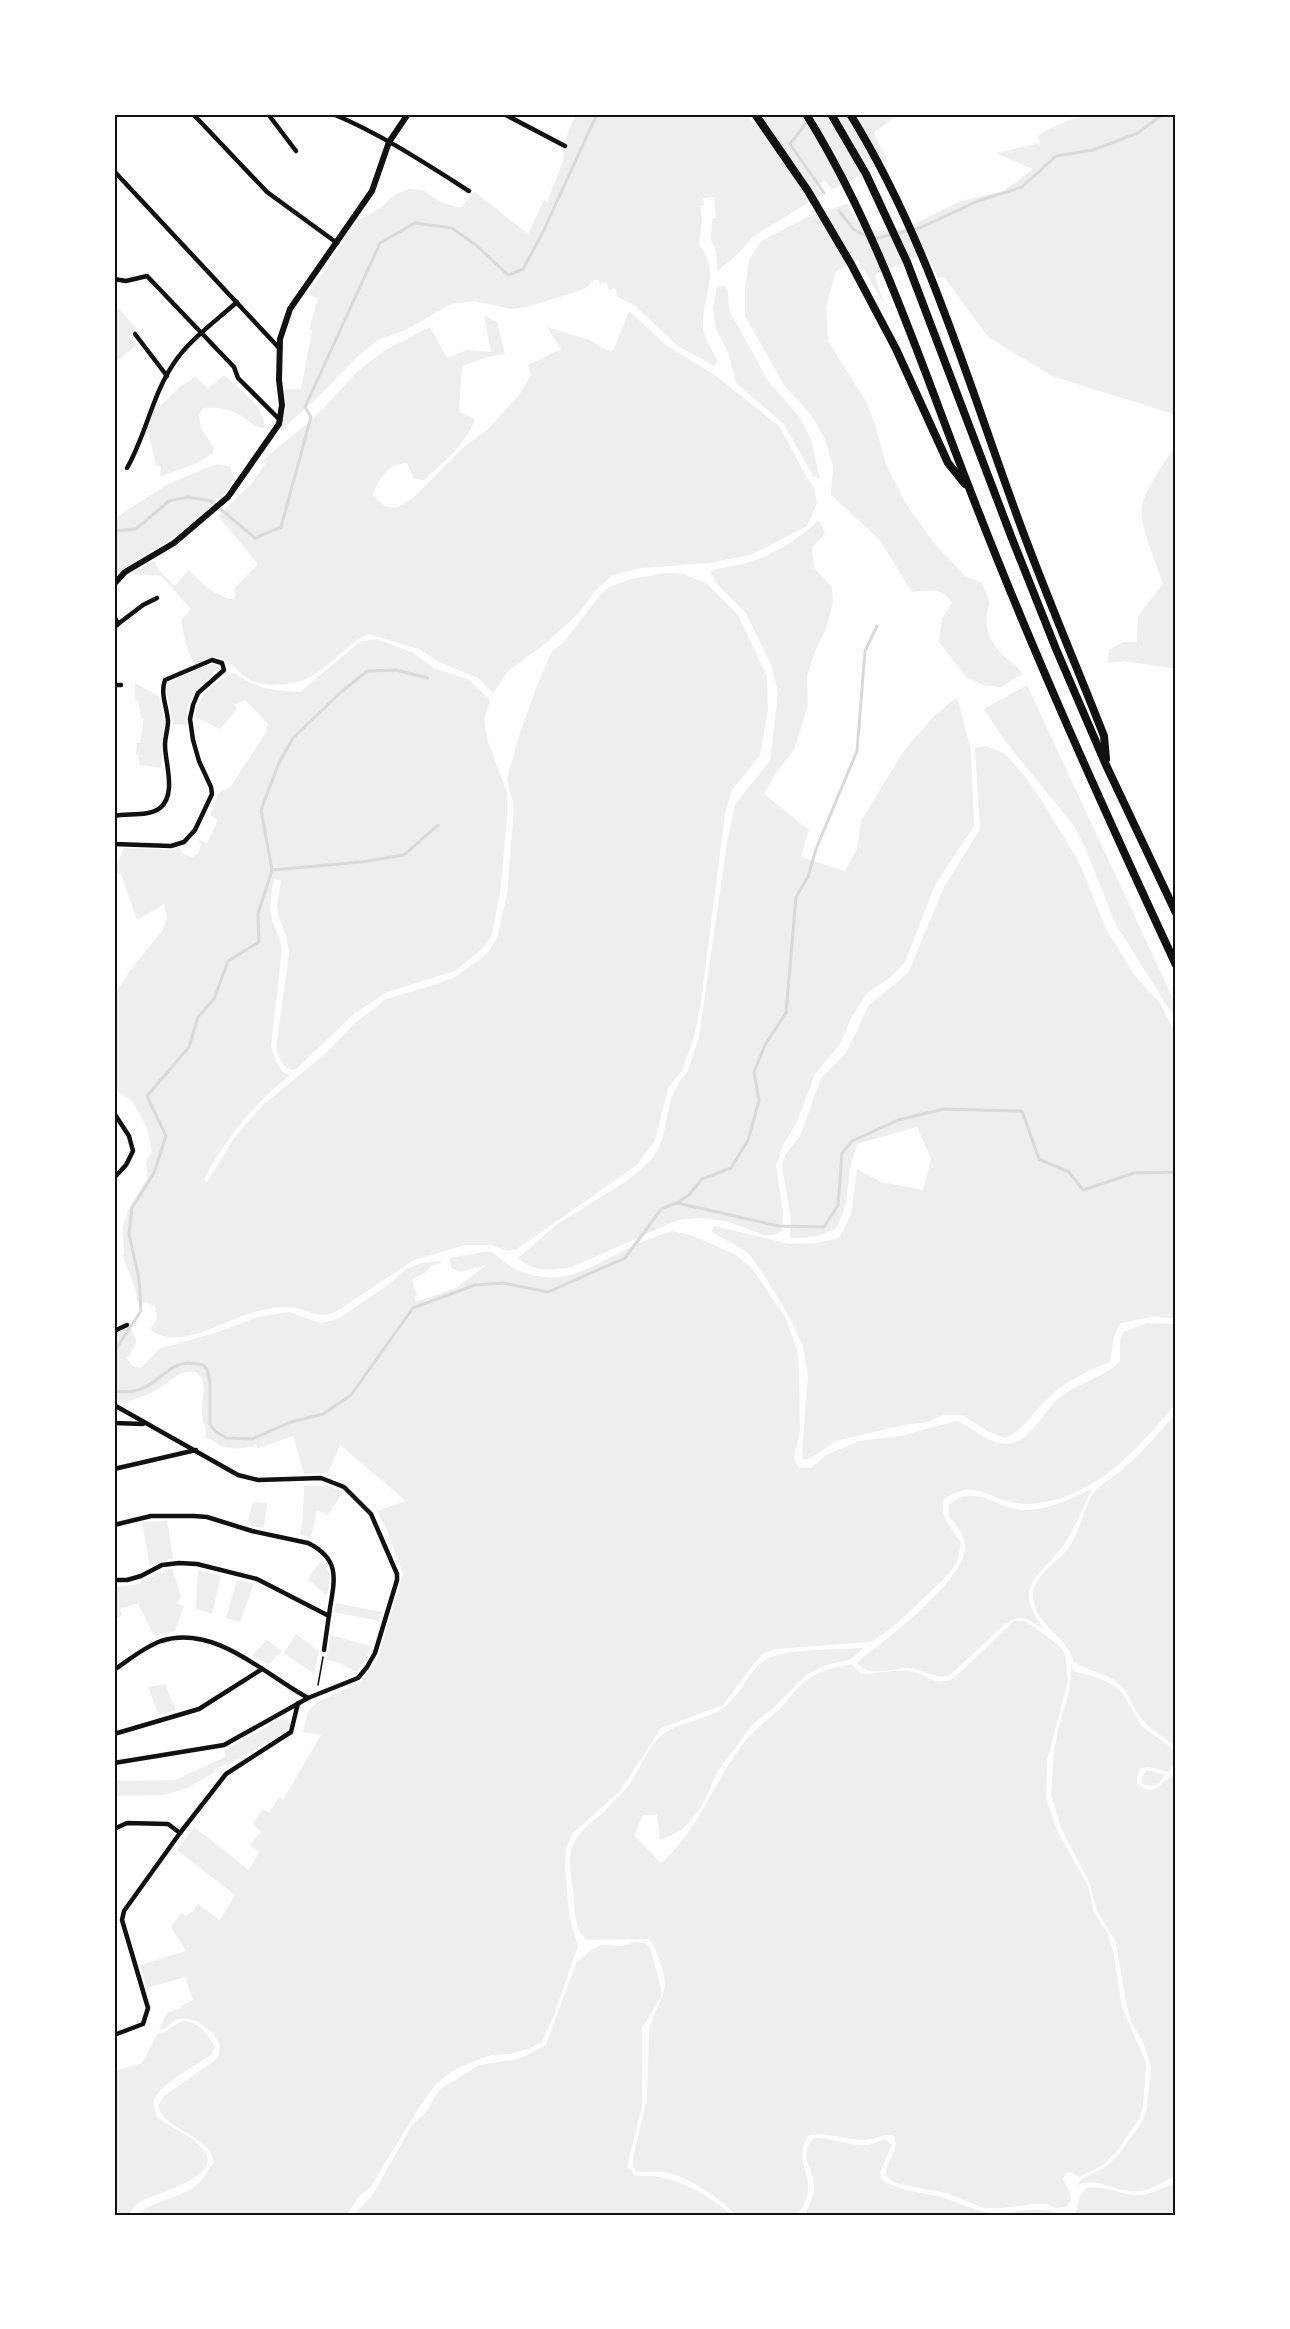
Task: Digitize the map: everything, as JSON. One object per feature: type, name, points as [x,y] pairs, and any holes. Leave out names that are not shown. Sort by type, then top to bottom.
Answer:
[{"type":"highway","points":[[806,114],[847,187],[886,270],[969,489],[1077,752],[1176,965]]},
{"type":"highway","points":[[831,114],[866,174],[907,262],[1011,536],[1107,765],[1176,914]]},
{"type":"highway","points":[[850,114],[876,159],[922,256],[1012,502],[1104,736],[1107,765]]},
{"type":"highway","points":[[757,117],[808,191],[851,264],[896,349],[948,463],[969,489]]},
{"type":"street","points":[[193,114],[267,192],[337,243]]},
{"type":"street","points":[[268,114],[296,151]]},
{"type":"street","points":[[333,114],[360,125],[410,153],[469,191]]},
{"type":"street","points":[[114,584],[126,572],[174,543],[214,511],[228,497],[280,420],[282,405],[279,349],[290,309],[372,191],[389,142],[408,114]]},
{"type":"street","points":[[504,114],[565,146]]},
{"type":"street","points":[[114,171],[279,349]]},
{"type":"street","points":[[114,279],[126,281],[147,276],[234,367],[238,378],[280,420]]},
{"type":"street","points":[[127,468],[174,362],[237,302]]},
{"type":"street","points":[[135,334],[167,376]]},
{"type":"street","points":[[114,616],[116,626],[143,605],[157,598]]},
{"type":"street","points":[[114,816],[150,813],[161,807],[168,795],[169,778],[165,744],[168,721],[162,688],[165,680],[212,660],[222,663],[224,670],[198,693],[190,719],[199,761],[212,794],[195,830],[184,842],[171,846],[114,844]]},
{"type":"street","points":[[114,685],[121,685]]},
{"type":"street","points":[[114,1113],[129,1136],[133,1151],[126,1165],[114,1178]]},
{"type":"street","points":[[114,1126],[118,1119]]},
{"type":"street","points":[[114,1331],[127,1325]]},
{"type":"street","points":[[114,1405],[238,1475],[258,1480],[321,1478],[344,1487],[371,1514],[396,1568],[397,1580],[375,1653],[367,1667],[352,1682],[308,1698],[224,1745],[114,1763]]},
{"type":"street","points":[[114,1423],[145,1424]]},
{"type":"street","points":[[114,1469],[196,1450]]},
{"type":"street","points":[[114,1525],[151,1516],[207,1517],[252,1531],[308,1543],[322,1551],[330,1560],[335,1580],[324,1650]]},
{"type":"street","points":[[114,1580],[127,1580],[141,1576],[162,1565],[197,1564],[256,1579],[329,1616]]},
{"type":"street","points":[[114,1670],[142,1650],[159,1642],[185,1637],[199,1639],[243,1657],[308,1698]]},
{"type":"street","points":[[114,1734],[199,1709],[262,1669]]},
{"type":"street","points":[[114,2035],[142,2024],[146,2019],[147,2008],[122,1920],[124,1911],[226,1774],[291,1732],[298,1703]]},
{"type":"street","points":[[114,1829],[127,1823],[168,1824],[180,1833]]},
{"type":"path","points":[[318,1686],[324,1650]]},
{"type":"shaded area","points":[[577,114],[746,114],[754,124],[764,117],[763,114],[898,114],[874,133],[887,160],[832,190],[825,180],[816,186],[821,195],[754,236],[735,257],[717,271],[716,251],[711,240],[712,219],[716,218],[714,197],[703,198],[704,205],[700,206],[702,220],[699,244],[706,255],[710,275],[703,314],[703,330],[717,361],[714,366],[678,346],[635,306],[618,297],[615,288],[609,290],[606,282],[601,284],[599,280],[594,280],[586,288],[576,292],[526,307],[511,309],[474,301],[451,304],[406,330],[380,339],[361,353],[316,399],[280,431],[286,408],[285,389],[301,389],[312,331],[309,329],[318,298],[307,294],[357,221],[383,206],[394,195],[409,189],[423,190],[442,203],[461,208],[474,191],[528,234],[544,200],[547,202],[563,161],[565,142],[570,127]]},
{"type":"shaded area","points":[[1091,114],[1176,114],[1176,415],[1052,376],[988,337],[944,277],[938,278],[927,253],[875,275],[884,304],[858,260],[836,271],[826,308],[828,341],[867,403],[886,465],[908,507],[934,543],[966,577],[982,583],[990,602],[986,616],[987,630],[997,648],[1022,674],[1001,687],[984,685],[966,677],[939,642],[942,619],[952,603],[948,598],[935,591],[912,592],[879,539],[831,495],[833,466],[824,437],[811,415],[784,385],[745,316],[745,289],[749,260],[761,241],[808,217],[847,204],[857,222],[875,231],[902,230],[961,201],[1004,191],[1033,169],[996,153],[1040,143],[1038,136],[1050,128]]},
{"type":"shaded area","points":[[725,286],[728,291],[729,310],[768,381],[799,416],[811,439],[820,479],[813,476],[784,424],[736,383],[728,352],[716,329],[713,308],[717,287]]},
{"type":"shaded area","points":[[114,309],[119,309],[136,328],[129,336],[138,344],[114,363]]},
{"type":"shaded area","points":[[629,311],[666,345],[716,376],[780,427],[814,488],[817,503],[807,526],[753,554],[710,563],[642,568],[613,575],[597,589],[576,616],[546,643],[507,672],[493,693],[478,678],[439,662],[419,649],[368,634],[313,676],[291,683],[269,685],[255,683],[228,662],[216,657],[194,665],[185,642],[181,620],[191,609],[161,576],[131,574],[154,560],[158,569],[175,586],[189,570],[214,592],[232,599],[236,595],[234,589],[258,564],[218,516],[253,482],[265,464],[263,460],[315,417],[358,371],[385,350],[430,327],[447,358],[467,350],[491,352],[484,315],[497,322],[505,354],[462,366],[459,412],[475,419],[466,437],[446,460],[423,480],[414,478],[407,463],[394,466],[381,478],[373,495],[384,506],[396,508],[413,498],[464,447],[488,429],[519,395],[531,375],[528,365],[561,349],[547,327],[590,340],[604,349],[613,351]]},
{"type":"shaded area","points":[[224,375],[256,405],[264,420],[265,429],[229,410],[203,408],[199,415],[201,428],[214,448],[213,453],[197,463],[160,477],[161,466],[156,466],[149,434],[144,434],[156,404],[160,406],[180,387],[195,377],[208,388]]},
{"type":"shaded area","points":[[1176,444],[1176,669],[1124,661],[1107,663],[1109,650],[1123,642],[1137,642],[1138,616],[1163,584],[1143,524],[1142,506],[1151,483]]},
{"type":"shaded area","points":[[216,464],[230,467],[234,480],[226,492],[180,533],[114,575],[114,519],[168,484]]},
{"type":"shaded area","points":[[819,520],[825,534],[812,547],[814,568],[832,587],[833,602],[826,629],[815,651],[807,677],[808,705],[794,750],[776,773],[764,794],[809,830],[801,857],[845,871],[857,849],[861,821],[903,752],[935,715],[957,697],[971,750],[974,826],[935,885],[905,962],[891,977],[868,992],[851,1018],[841,1043],[815,1074],[797,1122],[783,1145],[776,1166],[783,1213],[782,1231],[774,1235],[764,1235],[726,1221],[699,1218],[678,1220],[572,1267],[550,1269],[530,1266],[518,1258],[556,1225],[627,1181],[653,1158],[662,1140],[671,1099],[679,1082],[687,1073],[699,1037],[727,843],[735,804],[770,761],[778,693],[772,667],[746,613],[715,582],[710,572],[753,561],[773,552],[801,535]]},
{"type":"shaded area","points":[[667,573],[684,574],[707,584],[738,615],[767,677],[768,710],[760,755],[732,790],[725,814],[701,1002],[694,1037],[682,1071],[668,1088],[655,1140],[637,1165],[517,1249],[508,1251],[491,1245],[465,1245],[414,1260],[334,1313],[321,1315],[283,1307],[240,1317],[187,1336],[161,1335],[150,1329],[157,1319],[155,1307],[146,1302],[138,1304],[136,1291],[122,1254],[124,1254],[123,1227],[128,1210],[147,1179],[146,1162],[152,1152],[147,1128],[132,1101],[114,1089],[114,995],[162,931],[167,918],[164,904],[137,920],[121,874],[114,875],[114,871],[124,848],[172,850],[179,847],[182,853],[192,857],[198,854],[201,845],[198,839],[207,843],[218,820],[210,815],[218,794],[231,786],[267,731],[268,724],[245,700],[234,705],[237,709],[220,729],[195,717],[200,702],[208,690],[234,673],[265,688],[300,692],[360,642],[375,639],[412,652],[434,668],[468,679],[490,700],[484,720],[488,742],[507,792],[507,816],[501,887],[492,935],[483,948],[455,971],[387,992],[355,1013],[295,1070],[284,1066],[276,1048],[289,954],[277,906],[281,881],[274,879],[270,909],[282,948],[271,1046],[276,1062],[283,1072],[290,1075],[264,1098],[232,1135],[204,1179],[207,1182],[235,1137],[262,1106],[326,1053],[355,1023],[386,999],[455,977],[487,954],[497,938],[507,894],[514,808],[507,779],[518,739],[552,651],[564,642],[609,587],[631,579]]},
{"type":"shaded area","points":[[211,664],[218,664],[219,667],[191,697],[188,704],[187,725],[173,724],[166,688],[174,680]]},
{"type":"shaded area","points":[[135,683],[159,696],[165,724],[162,768],[140,765],[138,755],[136,755],[144,719],[141,718],[138,700],[135,701]]},
{"type":"shaded area","points":[[1027,685],[1176,1005],[1176,1020],[1115,923],[1087,852],[1074,826],[1002,737],[984,709]]},
{"type":"shaded area","points":[[986,746],[1004,753],[1023,774],[1042,801],[1079,862],[1105,927],[1133,973],[1159,1002],[1172,1026],[1176,1042],[1176,1318],[1151,1317],[1121,1323],[1115,1333],[1109,1362],[1060,1387],[1023,1426],[1005,1438],[989,1432],[962,1415],[943,1415],[928,1422],[903,1425],[836,1441],[811,1458],[804,1460],[802,1451],[808,1376],[803,1347],[790,1318],[748,1253],[712,1232],[714,1226],[790,1244],[816,1243],[839,1238],[851,1215],[857,1169],[881,1182],[923,1190],[931,1159],[917,1127],[857,1144],[850,1168],[846,1204],[837,1228],[817,1237],[790,1238],[791,1219],[782,1167],[785,1155],[800,1136],[821,1078],[846,1053],[869,1005],[908,973],[944,887],[980,829],[975,748]]},
{"type":"shaded area","points":[[672,1231],[691,1235],[736,1255],[752,1268],[785,1317],[797,1349],[800,1431],[794,1458],[799,1468],[811,1468],[826,1455],[859,1441],[900,1436],[957,1421],[992,1441],[1008,1444],[1016,1442],[1027,1435],[1064,1394],[1106,1372],[1120,1361],[1120,1341],[1124,1332],[1146,1323],[1176,1324],[1176,1404],[1145,1439],[1112,1470],[1094,1483],[1074,1493],[1053,1500],[1029,1504],[1005,1501],[976,1490],[966,1490],[943,1500],[945,1518],[961,1543],[958,1560],[949,1574],[893,1627],[871,1642],[775,1649],[764,1653],[723,1705],[661,1728],[620,1791],[572,1834],[566,1849],[569,1915],[578,1946],[542,2042],[528,2049],[510,2054],[491,2055],[474,2061],[451,2072],[436,2084],[418,2109],[370,2188],[359,2196],[347,2215],[136,2215],[151,2205],[193,2188],[214,2162],[204,2144],[170,2122],[158,2106],[164,2096],[218,2058],[220,2046],[214,2034],[197,2021],[177,2019],[162,2030],[159,2029],[167,2013],[182,2008],[181,2006],[193,2000],[185,1977],[147,1988],[140,1965],[186,1951],[171,1927],[181,1913],[186,1916],[198,1904],[220,1920],[235,1895],[177,1850],[194,1827],[249,1870],[259,1852],[250,1845],[261,1832],[253,1823],[263,1809],[269,1813],[279,1797],[283,1800],[321,1735],[303,1732],[308,1711],[318,1702],[360,1683],[377,1661],[403,1574],[386,1528],[377,1511],[406,1501],[340,1445],[328,1473],[304,1474],[293,1436],[258,1448],[256,1445],[247,1448],[226,1447],[205,1438],[206,1429],[202,1408],[204,1387],[196,1372],[181,1374],[154,1392],[128,1401],[126,1404],[114,1397],[114,1334],[130,1327],[136,1343],[127,1358],[132,1366],[141,1368],[159,1349],[218,1332],[258,1317],[289,1312],[321,1323],[338,1319],[389,1284],[405,1270],[421,1263],[439,1261],[441,1264],[432,1265],[425,1273],[412,1279],[417,1296],[414,1297],[416,1302],[456,1288],[487,1265],[461,1272],[452,1268],[449,1258],[489,1251],[520,1271],[535,1276],[562,1277],[587,1269],[636,1244]]},
{"type":"shaded area","points":[[1176,1413],[1176,1748],[1145,1722],[1119,1684],[1073,1661],[1066,1646],[1040,1617],[1035,1607],[1033,1590],[1045,1571],[1072,1544],[1089,1501],[1097,1489],[1135,1458]]},
{"type":"shaded area","points":[[304,1486],[329,1486],[343,1492],[328,1515],[317,1511],[311,1537],[300,1535]]},
{"type":"shaded area","points":[[1092,1489],[1069,1537],[1039,1573],[1029,1591],[1035,1615],[1045,1630],[1025,1619],[1011,1620],[949,1676],[943,1677],[907,1668],[873,1671],[857,1663],[906,1623],[941,1590],[954,1573],[963,1558],[965,1544],[961,1533],[949,1516],[949,1505],[958,1498],[976,1496],[1014,1509],[1033,1510],[1059,1503]]},
{"type":"shaded area","points":[[253,1502],[267,1503],[264,1528],[252,1526],[248,1520]]},
{"type":"shaded area","points":[[167,1521],[173,1558],[150,1567],[142,1522]]},
{"type":"shaded area","points":[[323,1558],[330,1576],[327,1596],[308,1579]]},
{"type":"shaded area","points":[[172,1568],[181,1596],[177,1604],[184,1606],[175,1631],[154,1636],[138,1603],[120,1609],[122,1615],[114,1620],[114,1587],[135,1585]]},
{"type":"shaded area","points":[[198,1570],[221,1576],[212,1614],[196,1609]]},
{"type":"shaded area","points":[[237,1580],[254,1584],[240,1622],[226,1618]]},
{"type":"shaded area","points":[[336,1603],[381,1612],[379,1621],[334,1612]]},
{"type":"shaded area","points":[[1014,1621],[1024,1621],[1034,1627],[1065,1653],[1068,1680],[1047,1761],[1046,1799],[1058,1832],[1089,1888],[1093,1911],[1108,1934],[1114,1955],[1122,2008],[1146,2062],[1143,2107],[1139,2119],[1117,2151],[1103,2165],[1079,2177],[1071,2172],[1066,2173],[1063,2179],[1071,2201],[1065,2207],[1056,2208],[1046,2204],[1034,2204],[983,2208],[946,2193],[895,2183],[886,2176],[895,2146],[893,2135],[863,2140],[809,2135],[804,2143],[802,2158],[808,2192],[798,2215],[737,2215],[714,2196],[679,2176],[665,2172],[636,2171],[632,2163],[647,2097],[649,2031],[662,1997],[665,1982],[655,1948],[649,1939],[586,1940],[582,1935],[576,1920],[570,1867],[570,1857],[575,1840],[629,1785],[649,1750],[659,1738],[680,1725],[705,1717],[727,1705],[757,1667],[769,1658],[789,1652],[864,1648],[851,1659],[826,1665],[806,1675],[772,1709],[752,1725],[718,1771],[702,1805],[680,1831],[660,1840],[657,1815],[643,1815],[634,1835],[661,1863],[694,1824],[727,1766],[742,1746],[806,1680],[851,1664],[861,1674],[909,1671],[936,1681],[947,1681],[954,1678]]},
{"type":"shaded area","points":[[296,1634],[319,1651],[314,1674],[284,1653]]},
{"type":"shaded area","points":[[330,1635],[371,1646],[357,1672],[340,1663],[327,1660]]},
{"type":"shaded area","points":[[267,1640],[282,1651],[268,1665],[252,1655]]},
{"type":"shaded area","points":[[1071,1667],[1075,1672],[1103,1680],[1118,1689],[1144,1728],[1166,1743],[1175,1757],[1169,1772],[1149,1767],[1142,1768],[1138,1772],[1137,1783],[1149,1790],[1154,1789],[1176,1775],[1176,2176],[1141,2191],[1124,2190],[1091,2182],[1075,2187],[1082,2179],[1107,2166],[1120,2153],[1143,2120],[1147,2108],[1151,2066],[1142,2040],[1131,2022],[1116,1943],[1097,1910],[1089,1882],[1061,1828],[1051,1795],[1054,1753],[1058,1729],[1070,1689]]},
{"type":"shaded area","points":[[165,1684],[176,1710],[159,1715],[148,1687]]},
{"type":"shaded area","points":[[281,1719],[286,1719],[290,1723],[288,1731],[226,1766],[226,1762],[214,1769],[214,1773],[185,1789],[164,1795],[114,1796],[114,1784],[117,1781],[175,1780],[225,1757],[225,1750]]},
{"type":"shaded area","points":[[1147,1770],[1165,1775],[1161,1781],[1149,1786],[1142,1783],[1141,1778]]},
{"type":"shaded area","points":[[635,1942],[645,1943],[650,1947],[661,1988],[661,1997],[642,2028],[642,2107],[627,2166],[635,2175],[665,2178],[686,2185],[714,2201],[731,2215],[353,2215],[372,2196],[412,2125],[426,2112],[440,2089],[479,2065],[519,2059],[546,2045],[576,1963],[601,1945],[623,1946]]},
{"type":"shaded area","points":[[182,2021],[193,2023],[202,2029],[215,2047],[211,2055],[160,2091],[155,2098],[154,2108],[156,2115],[162,2120],[200,2146],[208,2162],[204,2170],[195,2178],[144,2200],[137,2204],[128,2215],[114,2215],[114,2086],[116,2085],[114,2071],[142,2063],[158,2033],[161,2034]]},
{"type":"shaded area","points":[[814,2138],[860,2145],[872,2144],[885,2139],[892,2145],[880,2172],[882,2180],[903,2189],[946,2199],[986,2212],[1045,2210],[1062,2215],[804,2215],[814,2191],[814,2181],[806,2157],[809,2144]]},
{"type":"shaded area","points":[[1176,2182],[1176,2215],[1075,2215],[1080,2196],[1086,2188],[1093,2187],[1144,2195]]},
{"type":"waterway","points":[[114,531],[136,529],[169,501],[188,497],[211,501],[255,538],[281,527],[311,417],[305,407],[380,243],[415,223],[452,228],[476,245],[508,275],[523,269],[543,232],[597,114]]},
{"type":"waterway","points":[[813,114],[790,144],[824,193]]},
{"type":"waterway","points":[[873,239],[920,228],[978,201],[1022,187],[1056,156],[1093,150],[1138,133],[1163,114]]},
{"type":"waterway","points":[[839,211],[854,230],[867,236]]},
{"type":"waterway","points":[[677,1203],[689,1195],[702,1179],[731,1168],[748,1140],[759,1101],[754,1072],[766,1043],[786,1013],[796,897],[808,877],[816,849],[857,751],[865,651],[877,626]]},
{"type":"waterway","points":[[272,870],[261,810],[278,765],[293,738],[367,671],[396,670],[428,678]]},
{"type":"waterway","points":[[114,1352],[141,1311],[139,1279],[129,1234],[132,1208],[154,1173],[166,1136],[147,1096],[189,1047],[198,1017],[214,999],[228,961],[259,942],[258,914],[272,870],[361,862],[404,855],[438,825]]},
{"type":"waterway","points":[[114,1391],[128,1392],[139,1389],[179,1365],[188,1363],[203,1365],[207,1369],[210,1382],[210,1424],[215,1431],[226,1438],[252,1439],[288,1423],[323,1414],[351,1395],[413,1308],[475,1285],[503,1283],[548,1292],[625,1258],[662,1208],[677,1203],[779,1226],[824,1227],[838,1205],[842,1153],[852,1141],[898,1120],[944,1109],[1022,1111],[1039,1159],[1069,1172],[1083,1190],[1134,1173],[1176,1172]]}]
